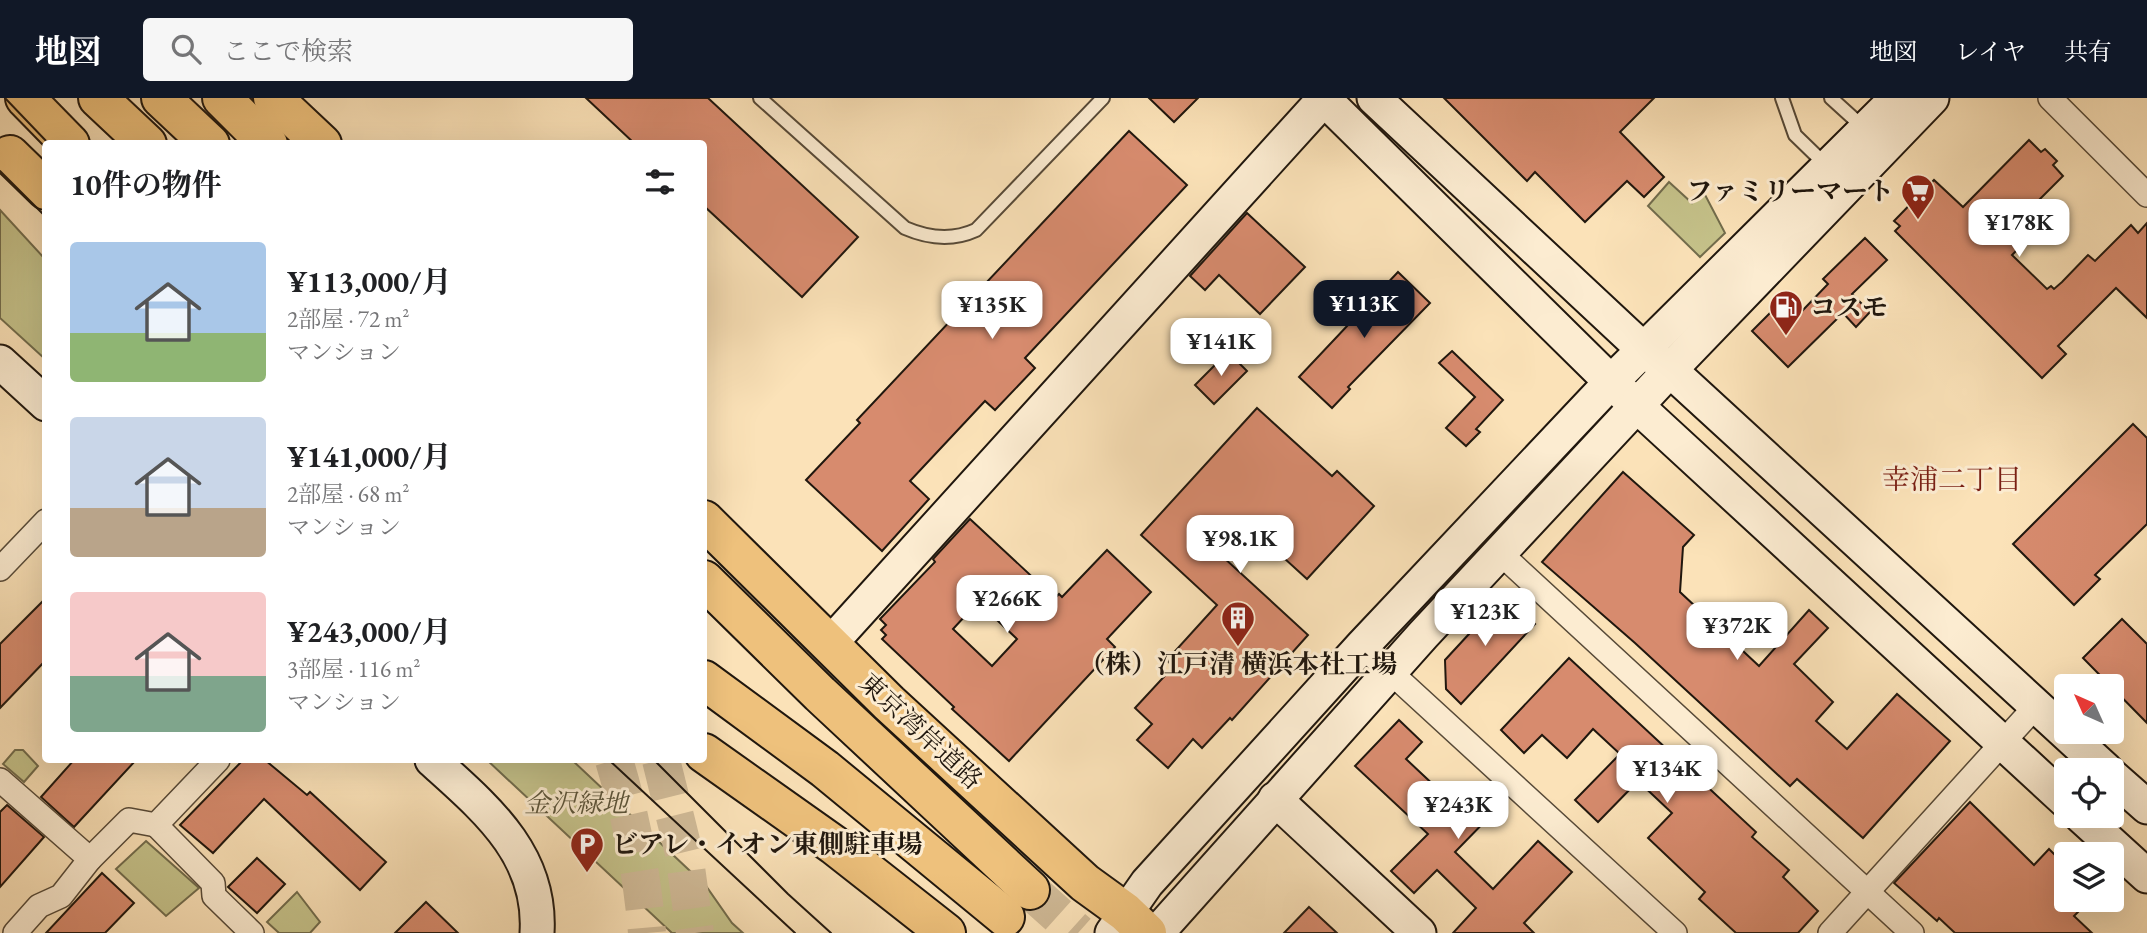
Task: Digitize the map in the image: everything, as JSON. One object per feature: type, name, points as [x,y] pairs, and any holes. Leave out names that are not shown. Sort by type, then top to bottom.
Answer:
[{"type":"highway","points":[[25,98],[66,140]]},
{"type":"highway","points":[[98,98],[143,140]]},
{"type":"highway","points":[[161,98],[206,140]]},
{"type":"highway","points":[[222,98],[264,140]]},
{"type":"highway","points":[[273,98],[318,140]]},
{"type":"highway","points":[[10,155],[42,186]]},
{"type":"highway","name":"東京湾岸道路","points":[[707,523],[889,703],[1085,883],[1128,926]]},
{"type":"highway","points":[[707,583],[820,694],[1018,904],[825,769],[707,682]]},
{"type":"highway","points":[[707,755],[854,860],[946,933]]},
{"type":"street","points":[[1374,98],[1644,350],[1670,370],[2092,758]]},
{"type":"street","points":[[1128,926],[1147,883],[1362,646],[1611,382],[1897,98]]},
{"type":"street","points":[[1157,933],[1390,671],[1670,370],[1932,98]]},
{"type":"street","points":[[2050,98],[2147,195]]},
{"type":"street","points":[[829,645],[1323,99],[1611,382],[2054,790]]},
{"type":"street","points":[[0,362],[42,400]]},
{"type":"street","points":[[0,569],[42,525]]},
{"type":"street","points":[[1500,553],[1912,933]]},
{"type":"street","points":[[1362,646],[1675,933]]},
{"type":"street","points":[[1829,933],[2035,707]]},
{"type":"street","points":[[156,825],[215,763]]},
{"type":"street","points":[[435,763],[500,826],[524,860],[534,890],[537,933]]},
{"type":"street","points":[[0,780],[90,859]]},
{"type":"street","points":[[2124,787],[2147,807]]},
{"type":"street","points":[[1275,799],[1419,933]]},
{"type":"street","points":[[15,933],[39,906],[61,896],[90,859],[129,820],[156,825],[213,883],[214,896],[252,933]]},
{"type":"street","points":[[2094,828],[2147,876]]},
{"type":"lane","points":[[760,98],[905,228],[920,234],[948,237],[965,235],[976,230],[1103,98]]},
{"type":"lane","points":[[1782,98],[1795,135],[1828,167]]},
{"type":"lane","points":[[1831,98],[1866,129]]},
{"type":"green space","points":[[1669,182],[1692,203],[1703,191],[1725,233],[1700,257],[1648,206]]},
{"type":"green space","points":[[0,210],[42,256],[42,356],[0,318]]},
{"type":"green space","points":[[15,750],[23,750],[38,766],[24,782],[3,764]]},
{"type":"green space","name":"金沢緑地","points":[[490,763],[575,763],[706,886],[732,923],[743,933],[672,933]]},
{"type":"green space","points":[[146,841],[199,888],[166,916],[116,869]]},
{"type":"green space","points":[[297,892],[320,922],[310,933],[279,933],[267,922]]},
{"type":"building","points":[[586,98],[708,98],[858,237],[802,297],[707,209],[707,140],[631,140]]},
{"type":"building","points":[[1149,98],[1198,98],[1174,122]]},
{"type":"building","points":[[1444,98],[1654,98],[1620,132],[1664,177],[1644,197],[1627,181],[1585,222],[1535,172],[1527,181]]},
{"type":"building","points":[[1129,131],[1187,185],[1025,358],[1035,368],[995,410],[985,401],[910,481],[929,499],[882,551],[806,480],[860,423],[857,420]]},
{"type":"building","points":[[2029,140],[2041,152],[2045,149],[2057,161],[2053,165],[2063,176],[2032,207],[2046,221],[2012,255],[2047,289],[2051,286],[2054,289],[2088,255],[2095,261],[2131,225],[2138,233],[2147,223],[2147,318],[2116,288],[2058,346],[2066,354],[2042,378],[1895,231],[1900,226],[1894,221],[1934,180],[1963,207]]},
{"type":"building","points":[[1247,213],[1305,267],[1260,314],[1219,275],[1205,290],[1190,276]]},
{"type":"building","points":[[1865,238],[1887,260],[1852,294],[1870,312],[1856,327],[1843,313],[1788,367],[1752,331],[1788,295],[1803,310],[1828,284],[1823,279]]},
{"type":"building","points":[[1398,272],[1430,303],[1348,387],[1350,389],[1332,408],[1299,377]]},
{"type":"building","points":[[1452,351],[1503,400],[1476,429],[1480,432],[1466,446],[1446,428],[1475,397],[1439,363]]},
{"type":"building","points":[[1228,352],[1247,371],[1214,404],[1195,385]]},
{"type":"building","points":[[1257,408],[1332,476],[1337,471],[1374,506],[1307,579],[1250,527],[1223,557],[1308,635],[1232,720],[1230,718],[1202,748],[1193,739],[1168,768],[1137,740],[1152,724],[1135,708],[1173,667],[1167,660],[1217,605],[1141,535]]},
{"type":"building","points":[[2133,424],[2147,438],[2147,524],[2095,575],[2100,579],[2074,605],[2013,544]]},
{"type":"building","points":[[1623,472],[1694,535],[1683,547],[1680,592],[1759,666],[1809,610],[1828,628],[1794,664],[1833,702],[1816,721],[1847,749],[1897,694],[1950,741],[1863,838],[1797,779],[1790,786],[1635,643],[1542,562]]},
{"type":"building","points":[[970,519],[1055,598],[1059,594],[1062,597],[1107,550],[1151,592],[1107,639],[1115,647],[1009,761],[882,639],[886,635],[881,630],[886,625],[880,619],[935,562],[933,559]],"holes":[[[978,602],[1017,639],[992,666],[953,629]]]},
{"type":"building","points":[[1505,595],[1535,624],[1461,704],[1446,689],[1445,660]]},
{"type":"building","points":[[42,602],[42,664],[0,708],[0,644]]},
{"type":"building","points":[[2122,619],[2147,644],[2147,723],[2124,700],[2124,674],[2099,674],[2083,658]]},
{"type":"building","points":[[1569,658],[1756,832],[1752,837],[1789,870],[1783,877],[1818,911],[1798,933],[1736,933],[1699,899],[1705,892],[1648,838],[1672,813],[1638,781],[1598,822],[1575,800],[1620,754],[1593,729],[1567,758],[1542,735],[1524,753],[1501,730]]},
{"type":"building","points":[[1399,720],[1422,742],[1406,759],[1439,790],[1446,783],[1462,797],[1475,783],[1499,807],[1455,852],[1493,889],[1538,841],[1572,872],[1524,923],[1534,933],[1453,933],[1476,908],[1437,870],[1414,893],[1391,871],[1428,834],[1355,766]]},
{"type":"building","points":[[71,763],[133,763],[74,827],[41,797]]},
{"type":"building","points":[[240,763],[269,763],[307,795],[310,792],[386,862],[360,890],[264,799],[213,853],[180,825]]},
{"type":"building","points":[[1970,802],[2034,865],[2049,849],[2054,854],[2054,912],[2078,912],[2074,916],[2092,933],[1955,933],[1939,918],[1937,921],[1894,883]]},
{"type":"building","points":[[7,805],[44,837],[0,887],[0,812]]},
{"type":"building","points":[[257,858],[285,884],[257,913],[228,887]]},
{"type":"building","points":[[102,873],[134,903],[105,933],[46,933]]},
{"type":"building","points":[[426,902],[458,933],[395,933]]},
{"type":"building","points":[[1309,907],[1337,933],[1284,933]]},
{"type":"tunnel","points":[[615,763],[635,845],[647,933]]},
{"type":"tunnel","points":[[662,763],[684,853],[695,933]]},
{"type":"tunnel","points":[[1030,890],[1078,933]]},
{"type":"tram line","points":[[5,98],[45,140]]},
{"type":"tram line","points":[[0,171],[42,213]]},
{"type":"tram line","points":[[612,763],[795,933]]},
{"type":"tram line","points":[[657,763],[788,894],[831,933]]},
{"type":"place","name":"ファミリーマート","points":[[1918,221]]},
{"type":"place","name":"コスモ","points":[[1786,337]]},
{"type":"place","name":"（株）江戸清 横浜本社工場","points":[[1238,648]]},
{"type":"place","name":"ビアレ・イオン東側駐車場","points":[[587,874]]},
{"type":"district","name":"幸浦二丁目","points":[[1952,479]]}]
